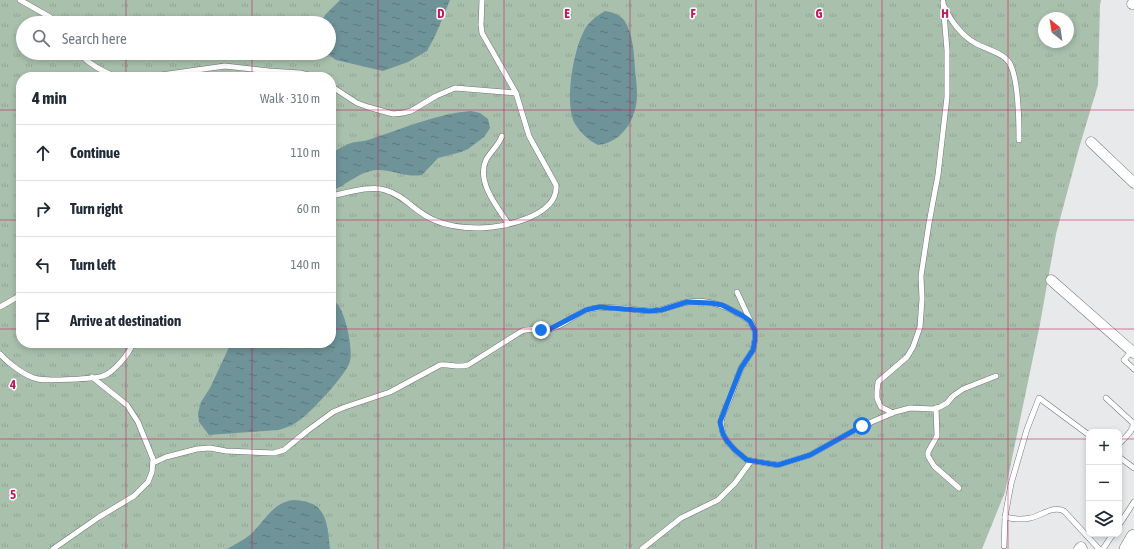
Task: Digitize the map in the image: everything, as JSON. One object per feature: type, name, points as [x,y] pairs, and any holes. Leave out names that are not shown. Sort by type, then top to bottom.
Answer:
[{"type":"street","points":[[1091,142],[1134,183]]},
{"type":"street","points":[[1051,280],[1133,352]]},
{"type":"street","points":[[1127,549],[1134,537]]},
{"type":"street","points":[[1079,549],[1081,547],[1082,549]]},
{"type":"lane","points":[[20,0],[27,2],[48,16]]},
{"type":"lane","points":[[336,195],[372,188],[384,189],[396,195],[416,210],[434,220],[464,227],[481,228],[525,219],[551,204],[557,190],[556,185],[530,136],[516,93],[482,33],[482,0]]},
{"type":"lane","points":[[943,1],[950,17],[964,35],[974,43],[1002,56],[1011,65],[1016,94],[1019,140]]},
{"type":"lane","points":[[893,413],[881,406],[877,398],[877,390],[878,382],[906,357],[913,347],[920,327],[922,299],[921,276],[938,175],[947,97],[947,50],[943,1]]},
{"type":"lane","points":[[85,60],[105,72]]},
{"type":"lane","points":[[182,72],[225,66],[284,72]]},
{"type":"lane","points":[[336,89],[368,107],[393,114],[411,111],[436,96],[455,88],[516,93]]},
{"type":"lane","points":[[502,136],[500,142],[486,161],[484,176],[489,193],[508,223]]},
{"type":"lane","points":[[737,292],[755,331],[755,339],[753,350],[741,368],[720,422],[723,434],[727,441],[747,460],[778,465],[810,455],[862,426],[893,413],[910,408],[936,408],[947,403],[957,392],[996,376]]},
{"type":"lane","points":[[0,307],[16,298]]},
{"type":"lane","points":[[153,463],[166,457],[197,449],[210,448],[226,451],[274,453],[284,450],[333,412],[390,392],[440,365],[449,364],[462,367],[468,365],[522,331],[530,328],[541,330],[550,329],[586,310],[599,307],[661,310],[687,302],[711,303],[730,310],[750,321]]},
{"type":"lane","points":[[0,354],[19,369],[38,379],[50,380],[103,376],[114,369],[130,348]]},
{"type":"lane","points":[[1133,352],[1124,360],[1134,369]]},
{"type":"lane","points":[[53,549],[99,517],[134,496],[148,482],[152,472],[153,459],[138,422],[127,405],[92,377]]},
{"type":"lane","points":[[1004,546],[1005,517],[1011,484],[1039,398],[1086,433]]},
{"type":"lane","points":[[1106,398],[1133,422],[1134,426],[1122,441]]},
{"type":"lane","points":[[936,408],[937,436],[930,448],[928,456],[934,466],[959,488]]},
{"type":"lane","points":[[1122,459],[1134,468]]},
{"type":"lane","points":[[642,549],[681,518],[718,500],[735,483],[751,461]]},
{"type":"lane","points":[[1122,520],[1134,502]]},
{"type":"lane","points":[[1005,517],[1013,519],[1030,519],[1059,508],[1064,511],[1099,549]]},
{"type":"lane","points":[[1103,549],[1111,537]]},
{"type":"green space","points":[[0,0],[1101,0],[1098,85],[1056,234],[1040,324],[1005,492],[982,549],[0,549]]},
{"type":"water","points":[[340,0],[450,0],[427,51],[408,62],[383,71],[336,60],[336,16],[325,15]]},
{"type":"water","points":[[605,11],[620,16],[627,25],[633,51],[637,95],[634,112],[626,128],[614,140],[598,145],[585,136],[575,124],[570,104],[570,92],[573,65],[579,42],[587,26],[592,20]]},
{"type":"water","points":[[471,111],[480,113],[488,119],[490,128],[484,137],[468,149],[438,158],[422,175],[416,176],[376,170],[364,173],[336,188],[336,150],[353,143],[369,140],[421,122]]},
{"type":"water","points":[[336,303],[338,305],[344,316],[350,341],[350,361],[343,374],[321,401],[296,423],[278,430],[209,435],[199,422],[198,413],[201,402],[210,388],[229,348],[336,348]]},
{"type":"water","points":[[293,500],[313,504],[323,514],[328,530],[330,549],[227,549],[251,534],[274,509]]},
{"type":"route","points":[[541,330],[558,326],[586,310],[599,307],[650,311],[661,310],[687,302],[722,305],[750,321],[755,331],[753,350],[741,368],[720,422],[723,434],[735,450],[747,460],[778,465],[810,455],[862,426]]}]
